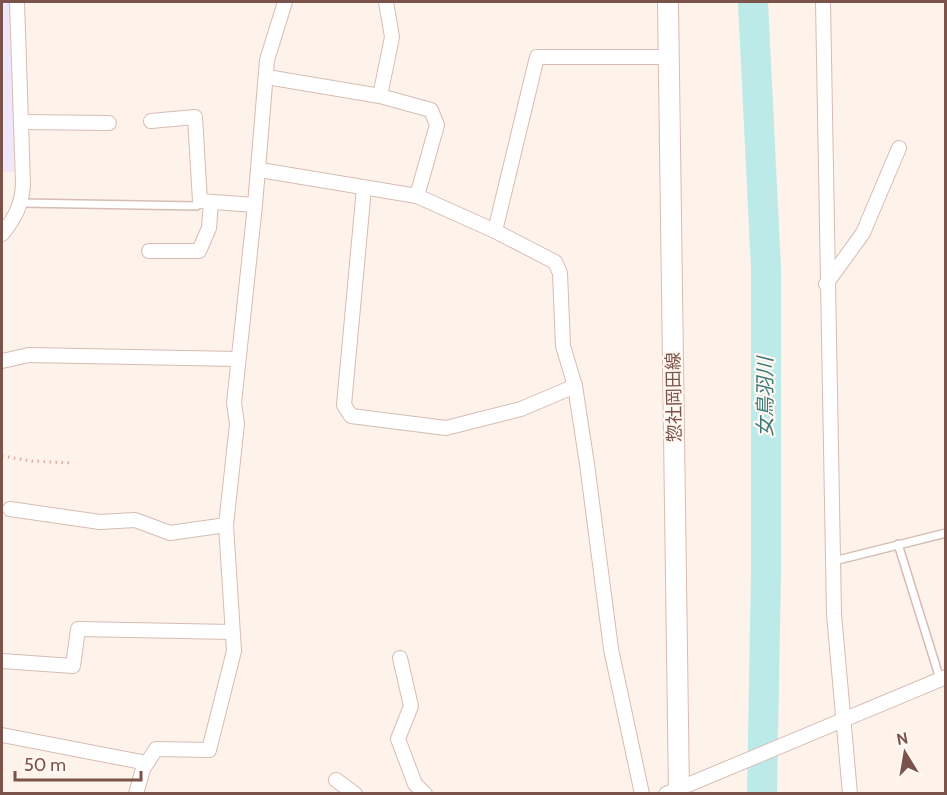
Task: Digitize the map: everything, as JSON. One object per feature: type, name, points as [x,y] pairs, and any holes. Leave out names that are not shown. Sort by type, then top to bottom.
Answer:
[{"type":"main road","name":"惣社岡田線","points":[[668,2],[675,792]]},
{"type":"street","points":[[2,234],[15,218],[22,203],[18,2]]},
{"type":"street","points":[[136,794],[147,763],[156,749],[209,750],[234,651],[226,525],[237,424],[234,403],[260,170],[267,60],[285,2]]},
{"type":"street","points":[[380,96],[392,37],[386,2]]},
{"type":"street","points":[[823,2],[826,284],[834,614],[838,721],[850,794]]},
{"type":"street","points":[[495,231],[537,57],[668,57]]},
{"type":"street","points":[[267,77],[380,96],[430,110],[437,125],[417,196]]},
{"type":"street","points":[[149,251],[199,251],[209,228],[195,117],[151,121]]},
{"type":"street","points":[[22,122],[109,123]]},
{"type":"street","points":[[826,284],[863,233],[899,148]]},
{"type":"street","points":[[260,170],[417,196],[495,231],[555,262],[560,273],[563,346],[575,386],[611,649],[642,794]]},
{"type":"street","points":[[364,188],[344,405],[351,416],[447,428],[521,409],[575,386]]},
{"type":"street","points":[[206,201],[255,205]]},
{"type":"street","points":[[2,361],[29,355],[238,359]]},
{"type":"street","points":[[10,509],[100,522],[135,520],[170,533],[226,525]]},
{"type":"street","points":[[2,661],[73,666],[78,629],[232,632]]},
{"type":"street","points":[[400,658],[411,706],[398,739],[415,784],[425,794]]},
{"type":"street","points":[[675,792],[943,678]]},
{"type":"street","points":[[2,735],[147,763]]},
{"type":"street","points":[[336,780],[355,794]]},
{"type":"lane","points":[[22,203],[197,206],[206,201]]},
{"type":"lane","points":[[834,561],[945,532]]},
{"type":"lane","points":[[898,544],[943,678]]},
{"type":"path","points":[[2,456],[32,461],[72,463]]},
{"type":"shaded area","points":[[2,2],[12,2],[16,119],[14,172],[2,172]]},
{"type":"waterway","name":"女鳥羽川","points":[[753,2],[766,269],[766,571],[762,794]]}]
